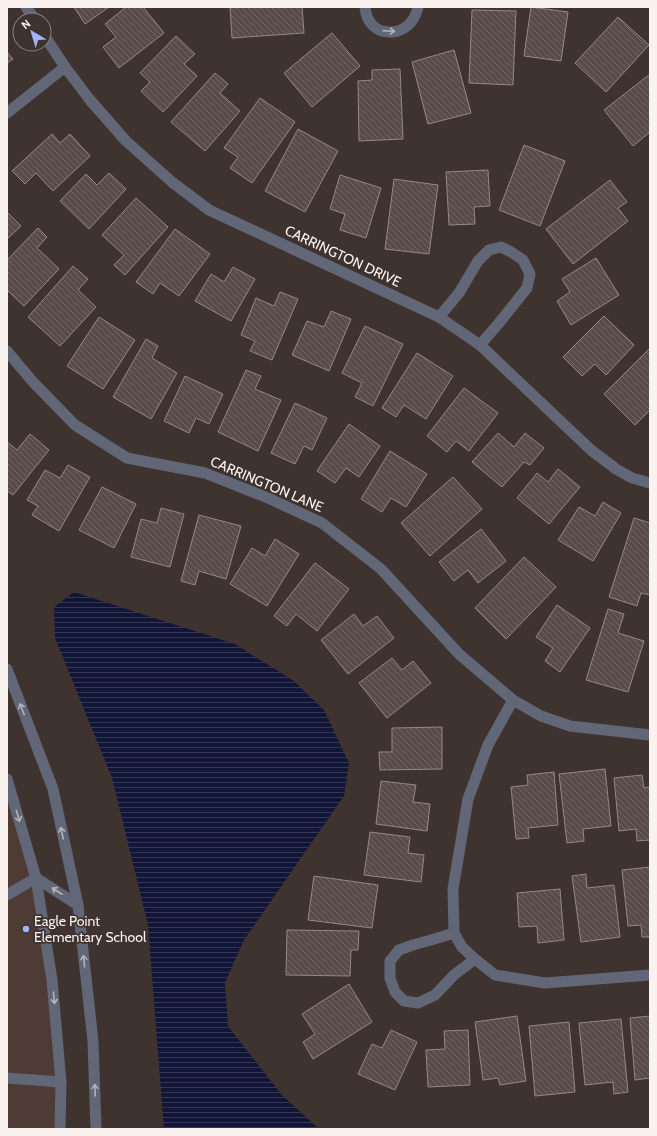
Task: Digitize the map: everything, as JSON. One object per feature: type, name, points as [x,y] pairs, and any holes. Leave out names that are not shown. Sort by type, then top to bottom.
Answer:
[{"type":"street","points":[[365,7],[365,13],[369,21],[375,27],[390,33],[406,28],[412,22],[418,7]]},
{"type":"street","name":"CARRINGTON DRIVE","points":[[52,47],[65,67],[90,100],[126,141],[172,182],[209,210],[439,317],[480,345],[591,450],[616,469],[632,478],[650,483]]},
{"type":"street","points":[[7,113],[65,67]]},
{"type":"street","points":[[439,317],[459,293],[478,261],[489,250],[501,248],[512,252],[523,260],[530,274],[527,288],[480,345]]},
{"type":"street","name":"CARRINGTON LANE","points":[[7,351],[33,382],[75,425],[128,458],[205,473],[268,498],[322,523],[382,569],[459,654],[513,700],[541,716],[570,726],[650,735]]},
{"type":"street","points":[[7,669],[53,789],[78,905],[93,1041],[96,1129]]},
{"type":"street","points":[[513,700],[488,745],[468,799],[453,889],[454,933],[462,947],[475,960],[495,975],[545,983],[650,975]]},
{"type":"street","points":[[7,779],[36,878],[52,980],[61,1082],[60,1129]]},
{"type":"street","points":[[36,878],[78,905]]},
{"type":"street","points":[[7,895],[36,878]]},
{"type":"street","points":[[454,933],[413,944],[399,950],[390,961],[390,978],[395,992],[404,1001],[418,1003],[435,995],[454,974],[475,960]]},
{"type":"street","points":[[7,1078],[61,1082]]},
{"type":"shaded area","name":"Eagle Point Elementary School","points":[[7,779],[36,878],[52,980],[60,1129],[7,1129]]},
{"type":"water","points":[[74,592],[235,644],[294,681],[324,710],[349,763],[344,796],[244,940],[225,983],[228,1026],[281,1094],[319,1129],[164,1129],[148,925],[112,778],[55,638],[54,607]]},
{"type":"building","points":[[74,7],[109,7],[85,24]]},
{"type":"building","points":[[126,7],[143,7],[164,33],[119,68],[103,47],[116,37],[105,24]]},
{"type":"building","points":[[230,7],[302,7],[304,33],[232,38]]},
{"type":"building","points":[[531,7],[568,12],[561,61],[524,56]]},
{"type":"building","points":[[472,10],[516,11],[513,85],[469,83]]},
{"type":"building","points":[[618,17],[649,45],[606,92],[575,63]]},
{"type":"building","points":[[332,33],[360,66],[312,107],[284,73]]},
{"type":"building","points":[[176,36],[195,54],[184,64],[197,76],[163,112],[141,91],[150,82],[140,73]]},
{"type":"building","points":[[454,50],[471,113],[428,124],[412,62]]},
{"type":"building","points":[[7,52],[13,59],[7,63]]},
{"type":"building","points":[[400,69],[403,139],[359,141],[358,81],[372,80],[372,70]]},
{"type":"building","points":[[215,73],[228,84],[220,93],[240,111],[205,151],[171,122]]},
{"type":"building","points":[[650,74],[650,132],[633,146],[604,110]]},
{"type":"building","points":[[260,98],[295,122],[252,183],[230,168],[238,157],[224,148]]},
{"type":"building","points":[[298,129],[338,151],[305,212],[265,191]]},
{"type":"building","points":[[52,134],[60,143],[70,134],[90,156],[53,191],[36,173],[25,184],[12,171]]},
{"type":"building","points":[[524,145],[565,161],[540,226],[499,210]]},
{"type":"building","points":[[488,170],[490,206],[474,207],[475,224],[449,225],[446,172]]},
{"type":"building","points":[[109,173],[126,189],[89,229],[60,201],[86,174],[97,185]]},
{"type":"building","points":[[340,175],[381,188],[366,238],[340,230],[345,214],[330,209]]},
{"type":"building","points":[[394,179],[438,185],[429,254],[385,249]]},
{"type":"building","points":[[610,180],[627,202],[618,208],[628,221],[573,264],[546,229]]},
{"type":"building","points":[[136,198],[168,227],[125,275],[114,265],[124,255],[102,235]]},
{"type":"building","points":[[7,212],[21,226],[7,239]]},
{"type":"building","points":[[38,228],[47,237],[37,248],[59,269],[24,306],[7,290],[7,260]]},
{"type":"building","points":[[175,229],[210,254],[179,296],[160,283],[153,294],[136,282]]},
{"type":"building","points":[[596,258],[619,295],[571,325],[557,301],[570,292],[562,279]]},
{"type":"building","points":[[73,266],[88,279],[78,290],[96,307],[60,346],[28,317]]},
{"type":"building","points":[[233,267],[255,279],[231,321],[195,301],[211,274],[224,282]]},
{"type":"building","points":[[280,292],[298,299],[272,360],[250,351],[255,341],[241,335],[256,298],[274,306]]},
{"type":"building","points":[[331,311],[351,319],[329,371],[292,355],[307,321],[324,327]]},
{"type":"building","points":[[604,316],[634,345],[606,375],[595,364],[582,376],[563,357]]},
{"type":"building","points":[[99,317],[135,340],[103,389],[67,366]]},
{"type":"building","points":[[365,326],[403,344],[373,406],[355,397],[362,383],[342,373]]},
{"type":"building","points":[[146,339],[158,346],[152,358],[177,373],[151,419],[113,397]]},
{"type":"building","points":[[650,348],[650,410],[635,425],[604,394]]},
{"type":"building","points":[[417,353],[453,376],[426,419],[404,405],[396,417],[382,408]]},
{"type":"building","points":[[246,370],[261,376],[255,389],[281,400],[258,451],[218,432]]},
{"type":"building","points":[[185,376],[223,394],[209,424],[196,418],[189,433],[164,421]]},
{"type":"building","points":[[464,388],[498,413],[469,451],[456,441],[447,452],[427,436]]},
{"type":"building","points":[[295,403],[327,418],[312,450],[304,446],[295,464],[271,453]]},
{"type":"building","points":[[349,424],[380,446],[359,477],[346,468],[335,483],[317,471]]},
{"type":"building","points":[[498,433],[514,447],[525,433],[544,448],[530,465],[524,462],[502,487],[472,462]]},
{"type":"building","points":[[30,434],[49,450],[13,495],[7,491],[7,442],[17,450]]},
{"type":"building","points":[[390,451],[427,474],[406,507],[391,498],[382,512],[361,499]]},
{"type":"building","points":[[68,465],[90,477],[59,531],[32,515],[38,506],[27,500],[45,470],[60,478]]},
{"type":"building","points":[[558,469],[580,487],[549,524],[517,498],[537,473],[548,482]]},
{"type":"building","points":[[453,477],[482,509],[430,556],[401,523]]},
{"type":"building","points":[[102,487],[136,504],[114,548],[79,530]]},
{"type":"building","points":[[603,502],[621,513],[593,561],[558,540],[579,507],[595,516]]},
{"type":"building","points":[[161,508],[184,514],[170,567],[131,557],[141,519],[157,523]]},
{"type":"building","points":[[199,515],[241,526],[226,579],[199,571],[195,585],[181,581]]},
{"type":"building","points":[[634,518],[650,523],[650,595],[641,593],[637,606],[609,597]]},
{"type":"building","points":[[481,529],[506,561],[478,583],[468,570],[454,581],[439,562]]},
{"type":"building","points":[[275,539],[299,554],[267,606],[230,584],[252,548],[265,556]]},
{"type":"building","points":[[524,557],[556,587],[506,639],[475,608]]},
{"type":"building","points":[[315,563],[349,589],[317,631],[296,614],[287,626],[274,616]]},
{"type":"building","points":[[557,605],[590,628],[560,672],[545,661],[553,648],[536,637]]},
{"type":"building","points":[[608,609],[624,614],[618,633],[644,641],[628,692],[586,680]]},
{"type":"building","points":[[354,614],[363,626],[377,616],[394,638],[348,674],[321,640]]},
{"type":"building","points":[[392,658],[402,670],[413,661],[431,683],[387,718],[359,683]]},
{"type":"building","points":[[442,727],[442,769],[380,770],[379,752],[392,752],[392,728]]},
{"type":"building","points":[[605,769],[611,826],[583,829],[584,841],[567,843],[559,774]]},
{"type":"building","points":[[554,772],[558,825],[528,828],[529,838],[516,839],[511,787],[528,785],[527,775]]},
{"type":"building","points":[[642,775],[644,788],[650,787],[650,840],[637,841],[636,829],[619,831],[614,778]]},
{"type":"building","points":[[381,781],[416,785],[413,802],[430,804],[427,831],[376,824]]},
{"type":"building","points":[[370,832],[410,837],[408,853],[424,855],[421,882],[364,875]]},
{"type":"building","points":[[650,867],[650,937],[642,937],[641,925],[628,926],[622,870]]},
{"type":"building","points":[[586,874],[587,888],[614,885],[620,937],[581,942],[572,876]]},
{"type":"building","points":[[314,876],[378,885],[372,928],[308,920]]},
{"type":"building","points":[[560,889],[564,940],[538,943],[537,926],[519,927],[517,893]]},
{"type":"building","points":[[287,930],[359,931],[358,950],[351,950],[350,976],[286,975]]},
{"type":"building","points":[[349,984],[372,1022],[313,1059],[303,1042],[315,1034],[302,1014]]},
{"type":"building","points":[[517,1016],[526,1081],[500,1085],[498,1078],[483,1080],[475,1022]]},
{"type":"building","points":[[650,1016],[650,1078],[635,1080],[630,1018]]},
{"type":"building","points":[[621,1019],[628,1092],[614,1094],[613,1082],[585,1085],[579,1023]]},
{"type":"building","points":[[569,1022],[575,1092],[535,1096],[529,1026]]},
{"type":"building","points":[[391,1030],[417,1042],[395,1090],[358,1074],[372,1044],[382,1048]]},
{"type":"building","points":[[468,1030],[470,1085],[428,1087],[426,1050],[445,1049],[444,1031]]},
{"type":"place","name":"Eagle Point Elementary School","points":[[26,929]]}]
